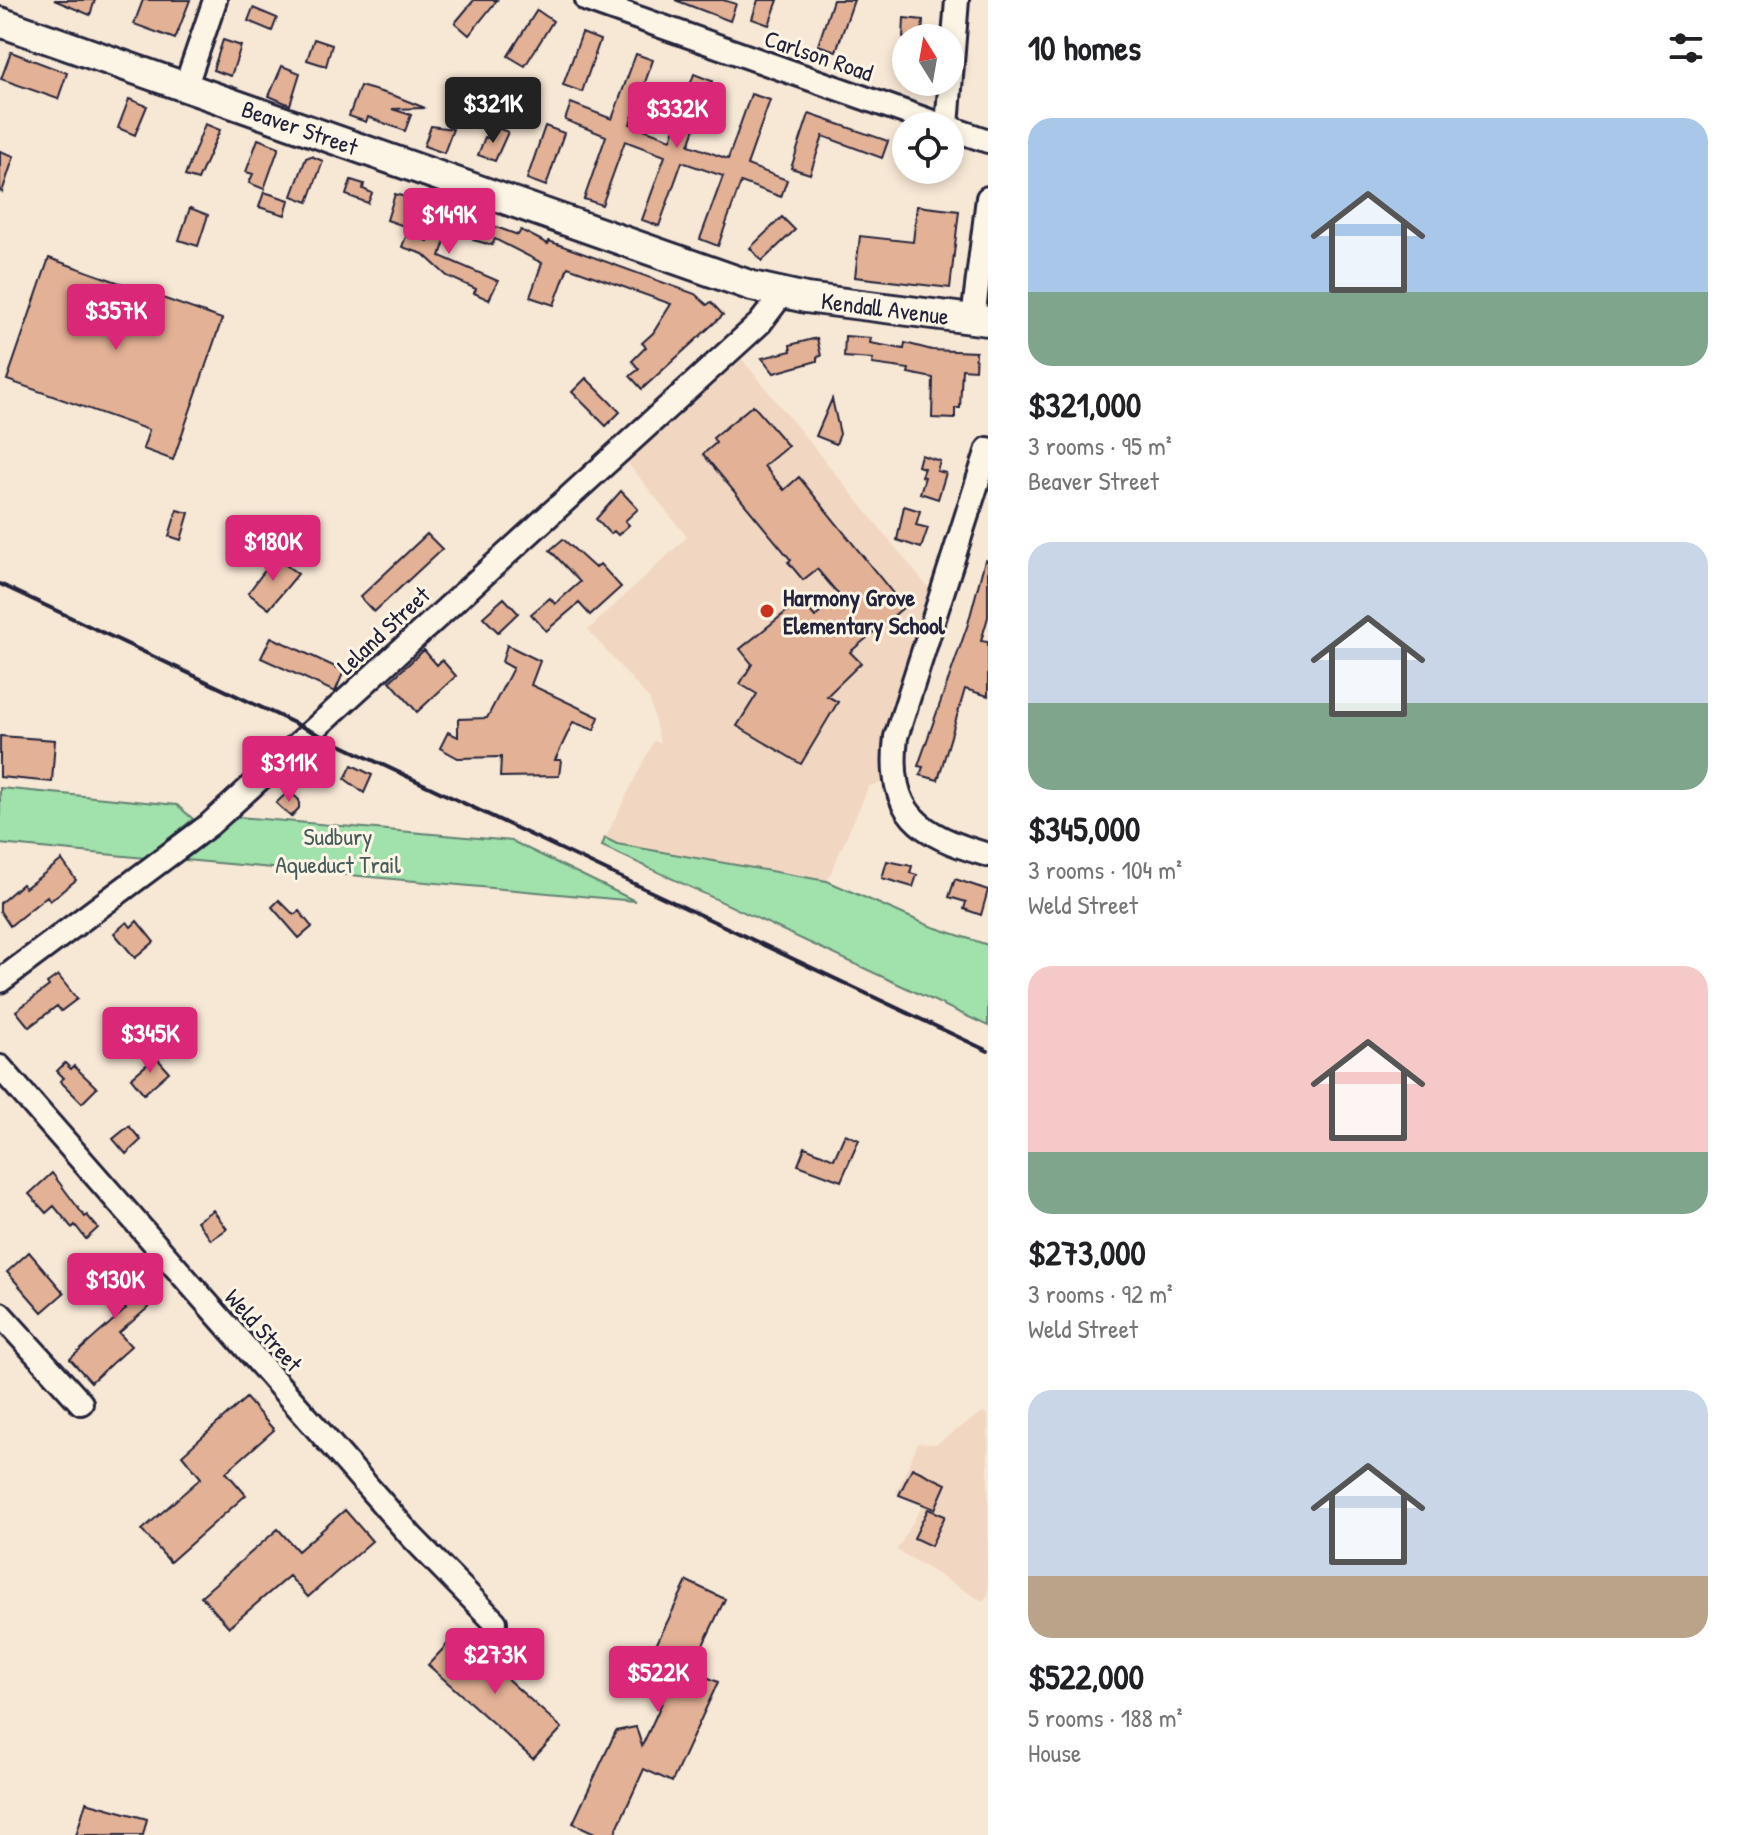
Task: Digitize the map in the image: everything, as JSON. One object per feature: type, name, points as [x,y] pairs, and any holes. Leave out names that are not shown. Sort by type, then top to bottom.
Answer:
[{"type":"main road","name":"Beaver Street","points":[[0,22],[638,248],[782,294]]},
{"type":"main road","name":"Kendall Avenue","points":[[782,294],[980,320]]},
{"type":"street","points":[[185,88],[215,0]]},
{"type":"street","name":"Carlson Road","points":[[587,0],[904,112]]},
{"type":"street","points":[[948,112],[957,0]]},
{"type":"street","name":"Carlson Road","points":[[964,133],[988,141]]},
{"type":"street","points":[[980,320],[988,198]]},
{"type":"street","name":"Leland Street","points":[[0,981],[219,817],[557,504],[760,323],[782,294]]},
{"type":"street","points":[[988,449],[896,737],[893,768],[905,810],[921,827],[945,842],[988,855]]},
{"type":"street","name":"Weld Street","points":[[0,1067],[401,1525],[495,1622]]},
{"type":"street","points":[[0,1314],[81,1403]]},
{"type":"shaded area","name":"Harmony Grove Elementary School","points":[[741,358],[931,591],[883,750],[882,783],[869,786],[827,881],[617,844],[605,838],[654,741],[660,743],[650,700],[588,630],[687,537],[627,462]]},
{"type":"shaded area","points":[[983,1412],[988,1415],[988,1596],[982,1601],[897,1550],[923,1505],[896,1493],[918,1443],[936,1444]]},
{"type":"green space","points":[[0,788],[177,805],[193,819],[145,858],[0,844]]},
{"type":"green space","name":"Sudbury Aqueduct Trail","points":[[238,817],[512,841],[635,901],[185,860]]},
{"type":"green space","points":[[605,838],[617,844],[827,881],[930,926],[988,945],[988,1026],[602,846]]},
{"type":"building","points":[[54,0],[95,0],[90,15]]},
{"type":"building","points":[[143,0],[190,0],[175,39],[134,24]]},
{"type":"building","points":[[474,0],[497,0],[469,35],[455,23]]},
{"type":"building","points":[[675,0],[723,0],[736,4],[730,21]]},
{"type":"building","points":[[758,0],[778,0],[769,25],[752,19]]},
{"type":"building","points":[[833,0],[854,0],[836,51],[818,45]]},
{"type":"building","points":[[253,8],[277,18],[272,31],[248,21]]},
{"type":"building","points":[[537,10],[553,21],[525,66],[508,56]]},
{"type":"building","points":[[904,18],[923,20],[923,24],[904,24]]},
{"type":"building","points":[[582,33],[600,40],[582,92],[563,85]]},
{"type":"building","points":[[314,39],[332,45],[326,66],[307,60]]},
{"type":"building","points":[[223,40],[241,46],[231,76],[213,70]]},
{"type":"building","points":[[11,52],[67,73],[58,99],[1,79]]},
{"type":"building","points":[[636,54],[653,60],[630,124],[671,139],[694,74],[712,81],[689,145],[728,159],[751,94],[770,100],[747,165],[787,180],[781,197],[741,182],[718,246],[700,239],[723,176],[682,162],[659,226],[642,220],[665,156],[625,141],[602,205],[584,199],[606,136],[565,120],[571,103],[612,119]]},
{"type":"building","points":[[282,66],[300,73],[290,105],[269,96]]},
{"type":"building","points":[[360,86],[425,108],[392,109],[411,115],[405,131],[368,117],[366,122],[349,116]]},
{"type":"building","points":[[129,99],[147,106],[135,135],[118,128]]},
{"type":"building","points":[[809,114],[888,141],[882,158],[823,136],[810,174],[791,168]]},
{"type":"building","points":[[205,124],[220,130],[198,180],[185,176]]},
{"type":"building","points":[[431,126],[453,129],[444,153],[424,146]]},
{"type":"building","points":[[545,126],[564,133],[546,186],[527,179]]},
{"type":"building","points":[[495,127],[508,132],[495,161],[478,155],[485,137],[491,139]]},
{"type":"building","points":[[258,139],[279,147],[264,189],[249,183],[253,174],[246,172]]},
{"type":"building","points":[[0,151],[14,156],[2,192],[0,191]]},
{"type":"building","points":[[311,156],[323,161],[308,202],[292,196],[306,158]]},
{"type":"building","points":[[351,180],[364,184],[363,189],[372,193],[368,203],[346,195]]},
{"type":"building","points":[[264,192],[289,200],[285,215],[259,207]]},
{"type":"building","points":[[395,194],[415,200],[407,227],[387,220]]},
{"type":"building","points":[[440,206],[455,211],[440,256],[498,281],[489,300],[474,293],[476,289],[447,276],[423,254],[402,247],[407,234],[428,241]]},
{"type":"building","points":[[917,206],[959,211],[950,288],[855,277],[860,236],[913,242]]},
{"type":"building","points":[[190,208],[208,215],[198,246],[179,240]]},
{"type":"building","points":[[782,217],[795,230],[762,261],[750,248]]},
{"type":"building","points":[[482,219],[518,235],[521,230],[548,244],[549,241],[695,294],[707,305],[711,302],[723,315],[642,389],[630,376],[639,369],[632,361],[646,347],[642,343],[653,333],[671,304],[568,267],[554,305],[530,297],[542,263],[495,239],[492,245],[473,240]]},
{"type":"building","points":[[49,258],[222,319],[173,460],[143,449],[149,430],[7,380]]},
{"type":"building","points":[[845,336],[871,338],[870,343],[904,349],[905,343],[932,350],[976,352],[975,370],[962,369],[960,408],[955,408],[955,419],[932,418],[933,378],[908,373],[909,369],[872,364],[873,359],[844,357]]},
{"type":"building","points":[[817,338],[821,356],[817,357],[817,361],[774,373],[762,358],[791,351],[790,345]]},
{"type":"building","points":[[586,378],[620,412],[606,426],[572,392]]},
{"type":"building","points":[[832,399],[840,434],[836,444],[816,436]]},
{"type":"building","points":[[753,405],[788,446],[764,466],[784,490],[799,477],[904,607],[850,652],[861,663],[827,696],[838,702],[801,764],[737,726],[757,694],[740,684],[752,664],[740,649],[801,600],[815,617],[840,596],[817,569],[803,580],[788,562],[791,560],[703,454],[716,443],[713,438]]},
{"type":"building","points":[[921,455],[940,461],[937,471],[946,473],[938,499],[920,493],[925,477],[921,476],[924,468],[918,466]]},
{"type":"building","points":[[621,491],[638,509],[625,521],[629,525],[618,535],[614,531],[610,534],[596,519]]},
{"type":"building","points":[[904,506],[920,511],[916,525],[928,528],[921,548],[897,540]]},
{"type":"building","points":[[177,510],[189,513],[181,540],[169,536]]},
{"type":"building","points":[[427,534],[442,549],[374,612],[360,597]]},
{"type":"building","points":[[563,539],[595,568],[600,564],[621,587],[590,615],[579,603],[546,631],[531,614],[550,598],[555,604],[580,582],[550,550]]},
{"type":"building","points":[[275,557],[298,574],[269,609],[248,593]]},
{"type":"building","points":[[985,560],[988,561],[988,617],[981,641],[988,642],[988,696],[965,689],[938,780],[920,775],[923,767],[918,766],[968,624]]},
{"type":"building","points":[[504,598],[518,613],[498,632],[483,617]]},
{"type":"building","points":[[271,637],[344,671],[335,692],[261,658]]},
{"type":"building","points":[[507,645],[540,661],[531,685],[599,717],[594,730],[573,722],[555,760],[561,760],[559,776],[500,777],[501,757],[458,758],[440,748],[448,732],[458,737],[458,719],[487,718],[513,668],[502,662]]},
{"type":"building","points":[[424,650],[437,665],[442,660],[456,676],[417,712],[390,681]]},
{"type":"building","points":[[0,736],[55,740],[52,782],[0,777]]},
{"type":"building","points":[[352,765],[372,775],[364,793],[345,779]]},
{"type":"building","points":[[289,791],[299,800],[299,808],[291,817],[276,803]]},
{"type":"building","points":[[62,860],[76,880],[50,901],[47,896],[10,926],[0,911],[0,903],[22,884],[25,888]]},
{"type":"building","points":[[887,861],[912,866],[910,873],[917,875],[913,887],[882,878]]},
{"type":"building","points":[[955,879],[988,890],[981,915],[964,909],[966,902],[949,897]]},
{"type":"building","points":[[279,900],[294,915],[299,911],[312,927],[299,938],[272,907]]},
{"type":"building","points":[[137,921],[154,942],[135,958],[114,933],[127,922],[131,927]]},
{"type":"building","points":[[58,975],[77,999],[61,1011],[57,1006],[29,1027],[16,1011],[49,986],[47,983]]},
{"type":"building","points":[[156,1057],[169,1072],[144,1094],[131,1078]]},
{"type":"building","points":[[65,1063],[71,1069],[74,1066],[97,1088],[82,1103],[60,1081],[64,1078],[57,1071]]},
{"type":"building","points":[[129,1126],[141,1140],[126,1154],[113,1139]]},
{"type":"building","points":[[845,1134],[859,1140],[841,1181],[798,1165],[805,1147],[834,1159]]},
{"type":"building","points":[[52,1173],[85,1217],[87,1215],[98,1228],[86,1239],[54,1206],[46,1213],[29,1194]]},
{"type":"building","points":[[213,1210],[227,1229],[211,1240],[197,1221]]},
{"type":"building","points":[[29,1252],[64,1293],[42,1312],[7,1272]]},
{"type":"building","points":[[122,1259],[158,1299],[119,1333],[131,1346],[91,1382],[70,1359],[126,1309],[99,1279]]},
{"type":"building","points":[[246,1398],[274,1430],[226,1472],[246,1495],[170,1562],[142,1530],[201,1478],[182,1455]]},
{"type":"building","points":[[912,1468],[946,1484],[935,1509],[899,1495]]},
{"type":"building","points":[[928,1509],[945,1516],[931,1546],[914,1538]]},
{"type":"building","points":[[345,1510],[372,1541],[308,1597],[289,1576],[229,1627],[201,1596],[278,1529],[298,1551]]},
{"type":"building","points":[[687,1581],[725,1599],[691,1670],[718,1682],[672,1782],[644,1769],[614,1835],[599,1835],[573,1823],[616,1731],[636,1727],[642,1746],[668,1689],[651,1694],[643,1672]]},
{"type":"building","points":[[457,1634],[562,1728],[533,1759],[428,1665]]},
{"type":"building","points":[[86,1802],[147,1819],[143,1835],[76,1835]]},
{"type":"railway","points":[[0,584],[988,1051]]},
{"type":"place","name":"Harmony Grove Elementary School","points":[[767,611]]}]
